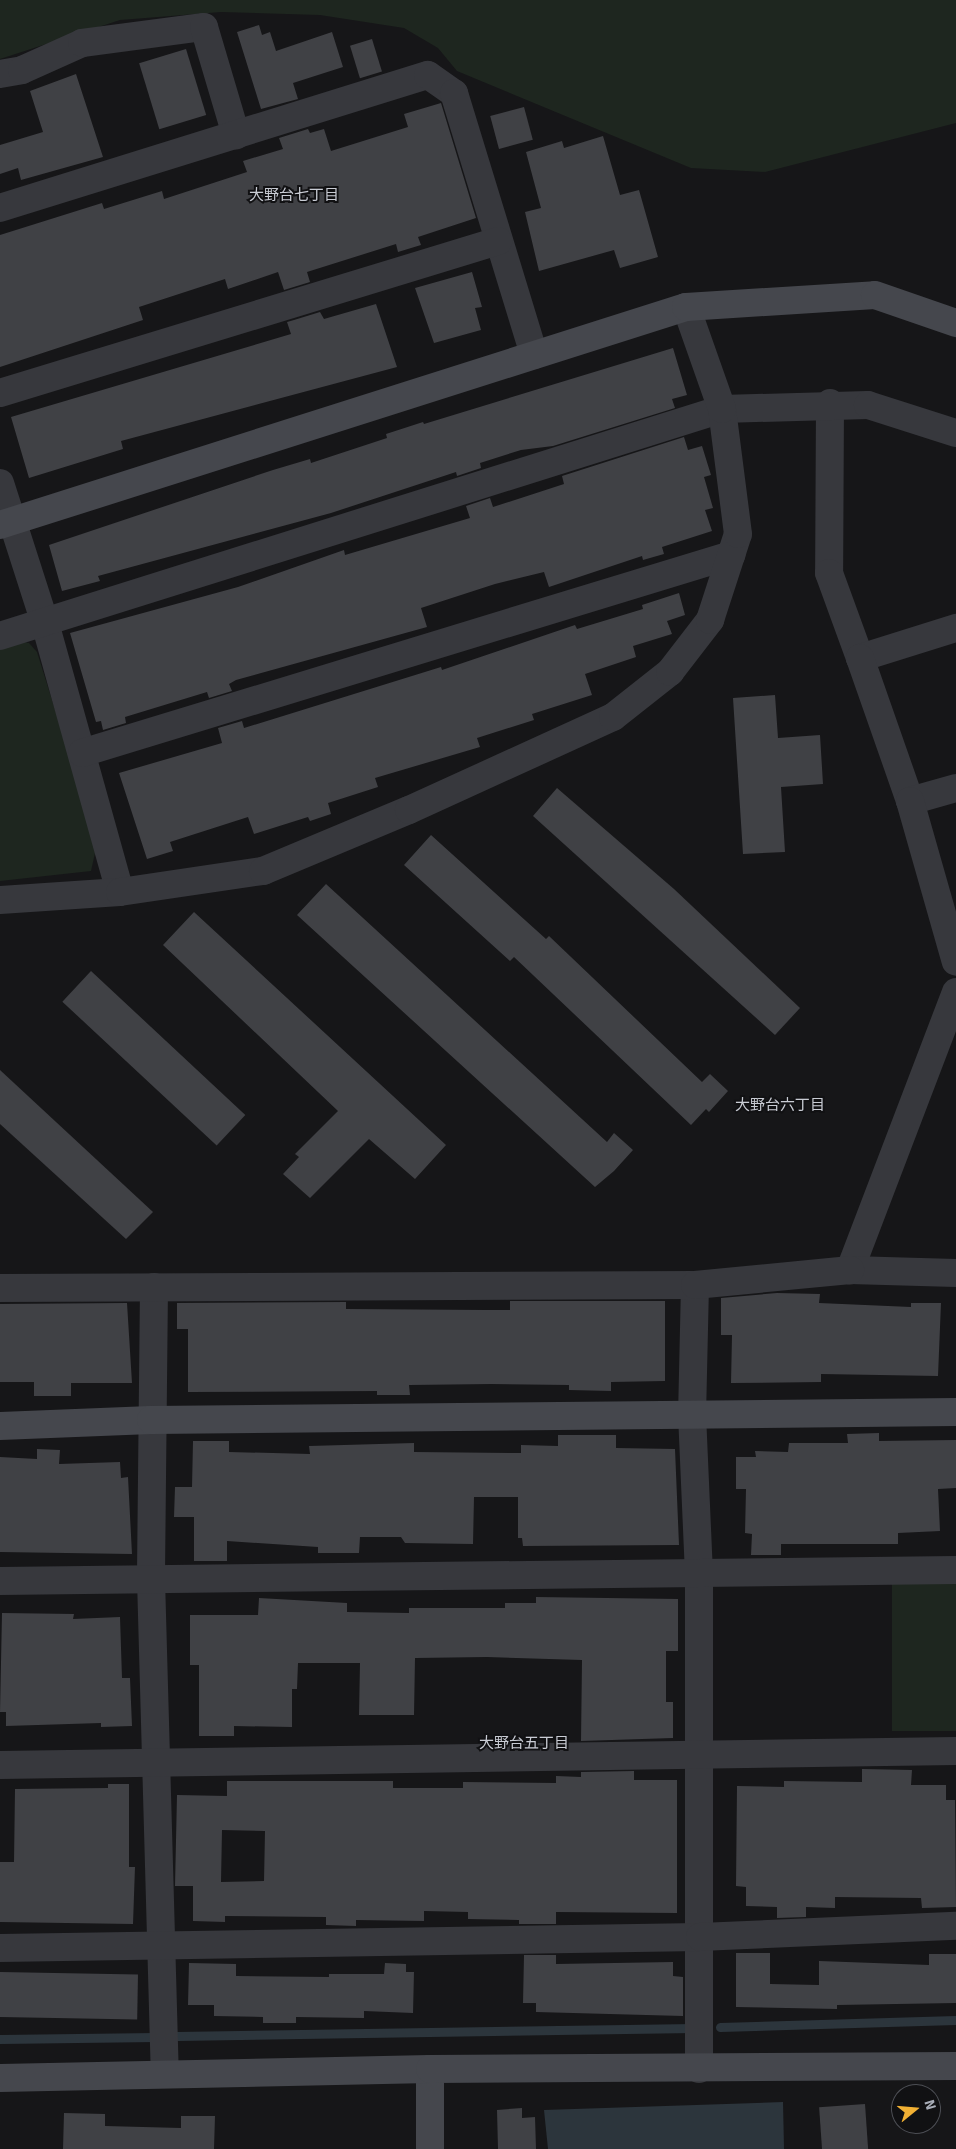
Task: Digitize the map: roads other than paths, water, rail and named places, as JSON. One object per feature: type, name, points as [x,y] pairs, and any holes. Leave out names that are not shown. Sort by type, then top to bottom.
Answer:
[{"type":"street","points":[[0,74],[22,70],[82,42],[204,27],[236,135]]},
{"type":"street","points":[[0,208],[428,75],[454,93],[534,355]]},
{"type":"street","points":[[0,393],[498,240]]},
{"type":"street","points":[[5,523],[686,307],[875,295],[956,324]]},
{"type":"street","points":[[0,900],[120,892],[263,871],[409,810],[613,717],[670,672],[710,620],[738,534],[722,409],[686,307]]},
{"type":"street","points":[[830,403],[828,573],[910,801],[956,962]]},
{"type":"street","points":[[0,636],[722,409],[830,403],[868,405],[956,433]]},
{"type":"street","points":[[0,483],[5,523],[45,623],[120,892]]},
{"type":"street","points":[[82,753],[731,555]]},
{"type":"street","points":[[860,658],[956,628]]},
{"type":"street","points":[[910,801],[956,788]]},
{"type":"street","points":[[850,1270],[956,992]]},
{"type":"street","points":[[0,1288],[695,1284],[850,1270],[956,1273]]},
{"type":"street","points":[[695,1284],[692,1414],[700,1576],[698,1752],[699,2069]]},
{"type":"street","points":[[154,1288],[151,1420],[151,1579],[165,2073]]},
{"type":"street","points":[[0,1426],[151,1420],[956,1412]]},
{"type":"street","points":[[0,1581],[700,1576],[956,1570]]},
{"type":"street","points":[[0,1765],[698,1752],[956,1751]]},
{"type":"street","points":[[0,1948],[160,1948],[700,1937],[956,1926]]},
{"type":"street","points":[[0,2078],[165,2073],[430,2069],[699,2069],[956,2066]]},
{"type":"street","points":[[430,2069],[430,2149]]},
{"type":"waterway","points":[[720,2027],[956,2020]]},
{"type":"waterway","points":[[177,2036],[694,2028]]},
{"type":"waterway","points":[[0,2039],[156,2037]]},
{"type":"district","name":"大野台七丁目","points":[[294,196]]},
{"type":"district","name":"大野台六丁目","points":[[780,1106]]},
{"type":"district","name":"大野台五丁目","points":[[524,1744]]}]
